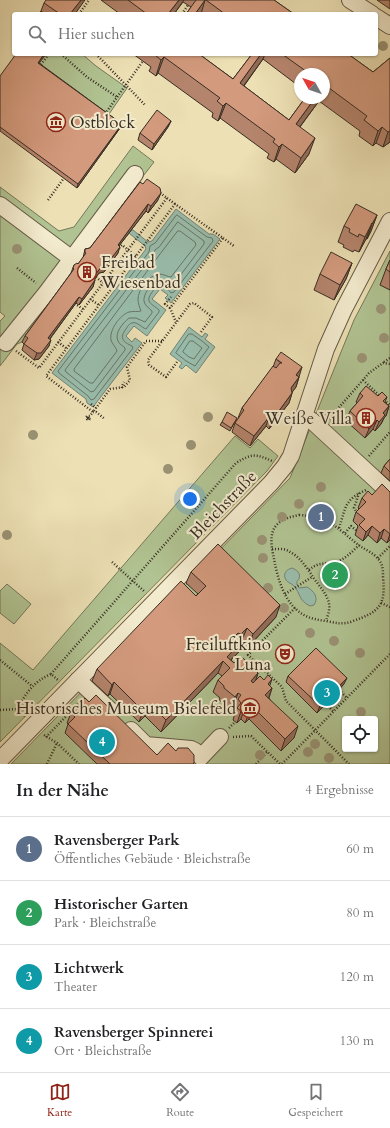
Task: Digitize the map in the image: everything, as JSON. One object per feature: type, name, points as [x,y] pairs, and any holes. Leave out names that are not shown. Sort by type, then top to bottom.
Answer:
[{"type":"street","points":[[350,0],[369,12]]},
{"type":"street","points":[[378,18],[390,26]]},
{"type":"street","points":[[10,346],[47,292],[135,174]]},
{"type":"street","points":[[0,205],[72,259]]},
{"type":"street","name":"Bleichstraße","points":[[0,760],[272,483],[285,466],[291,456],[319,368],[335,329],[390,221]]},
{"type":"street","points":[[304,417],[311,420],[389,492]]},
{"type":"street","points":[[73,685],[91,692],[146,745],[191,750],[195,751],[201,757],[220,737]]},
{"type":"path","points":[[80,12],[89,0]]},
{"type":"path","points":[[183,12],[188,5]]},
{"type":"path","points":[[39,67],[47,56]]},
{"type":"path","points":[[63,56],[87,77],[117,97]]},
{"type":"path","points":[[98,56],[145,105]]},
{"type":"path","points":[[104,116],[143,61]]},
{"type":"path","points":[[48,200],[64,178]]},
{"type":"path","points":[[156,190],[234,246]]},
{"type":"path","points":[[10,346],[39,368],[167,198]]},
{"type":"path","points":[[105,419],[96,412],[93,412],[46,376],[175,204]]},
{"type":"path","points":[[170,308],[223,238]]},
{"type":"path","points":[[116,246],[121,240]]},
{"type":"path","points":[[116,252],[122,245],[136,256]]},
{"type":"path","points":[[17,268],[47,292]]},
{"type":"path","points":[[96,277],[103,283]]},
{"type":"path","points":[[171,297],[165,304],[170,308],[176,322]]},
{"type":"path","points":[[90,299],[99,305]]},
{"type":"path","points":[[72,306],[77,300]]},
{"type":"path","points":[[80,300],[77,305],[83,309]]},
{"type":"path","points":[[178,362],[166,377],[148,365],[148,360],[190,304],[194,303],[212,317],[201,332]]},
{"type":"path","points":[[88,418],[90,417],[89,419],[86,418],[87,416],[89,416],[90,418],[89,420],[86,419],[86,418],[86,416],[88,416],[90,416],[110,389],[122,388],[130,380],[127,367],[146,341],[162,341]]},
{"type":"path","points":[[58,342],[66,348]]},
{"type":"path","points":[[321,429],[363,380],[373,370],[390,358]]},
{"type":"path","points":[[383,362],[390,364]]},
{"type":"path","points":[[363,380],[390,405]]},
{"type":"path","points":[[122,388],[124,382]]},
{"type":"path","points":[[375,397],[378,394]]},
{"type":"path","points":[[92,404],[96,408]]},
{"type":"path","points":[[360,466],[390,432]]},
{"type":"path","points":[[0,710],[18,709],[23,697],[32,686],[42,678],[51,674],[236,463],[252,455],[260,456],[285,466]]},
{"type":"path","points":[[339,528],[346,504],[349,500],[371,487],[377,481]]},
{"type":"path","points":[[359,493],[355,510],[358,512],[361,510]]},
{"type":"path","points":[[299,515],[325,520],[339,528],[359,545],[378,558],[382,566],[384,582],[383,598],[378,608],[370,614],[347,623],[338,624],[304,615],[295,608],[285,594],[278,579],[272,549],[272,533],[274,528],[282,520],[299,515]]},
{"type":"path","points":[[345,533],[351,526],[358,532]]},
{"type":"path","points":[[309,570],[320,564],[343,559],[359,545]]},
{"type":"path","points":[[378,558],[390,546]]},
{"type":"path","points":[[272,549],[279,548],[289,551],[309,570],[312,577],[325,592],[329,601],[326,621]]},
{"type":"path","points":[[112,562],[156,601]]},
{"type":"path","points":[[285,594],[312,577]]},
{"type":"path","points":[[381,603],[390,607]]},
{"type":"path","points":[[295,608],[248,655],[282,688],[286,701],[349,764]]},
{"type":"path","points":[[220,737],[251,736],[281,764],[390,654]]},
{"type":"path","points":[[0,660],[32,686]]},
{"type":"path","points":[[51,674],[73,685]]},
{"type":"path","points":[[339,690],[347,698]]},
{"type":"path","points":[[46,737],[91,692]]},
{"type":"path","points":[[333,711],[326,704],[335,696],[334,695]]},
{"type":"path","points":[[34,725],[46,737],[57,743],[79,764]]},
{"type":"path","points":[[47,764],[57,743]]},
{"type":"path","points":[[256,764],[267,752]]},
{"type":"shaded area","points":[[44,56],[84,56],[127,88],[107,117],[37,66]]},
{"type":"shaded area","points":[[133,146],[154,162],[137,184],[137,188],[82,259],[22,342],[17,344],[0,366],[0,321],[5,316],[0,312],[0,187],[59,231],[74,227]]},
{"type":"shaded area","points":[[390,251],[390,764],[11,764],[290,478],[354,320]]},
{"type":"shaded area","points":[[235,436],[250,448],[258,439],[278,456],[267,471],[0,742],[0,643],[33,670]]},
{"type":"shaded area","points":[[7,584],[31,604],[14,624],[0,613],[0,591]]},
{"type":"water","points":[[176,209],[209,234],[213,234],[220,239],[171,303],[165,298],[168,295],[160,289],[152,299],[166,310],[147,336],[134,326],[126,336],[132,342],[135,338],[142,343],[93,407],[87,403],[86,399],[52,373],[146,249],[145,246],[129,233],[131,230],[148,242],[152,241]]},
{"type":"water","points":[[189,327],[202,337],[205,333],[208,335],[205,339],[215,347],[196,373],[186,365],[182,369],[179,367],[182,363],[170,354]]},
{"type":"water","points":[[292,568],[299,573],[297,584],[299,588],[307,587],[315,595],[316,600],[314,605],[310,606],[306,604],[294,586],[286,580],[286,572],[288,569]]},
{"type":"building","points":[[46,0],[81,0],[72,12],[57,12],[44,3]]},
{"type":"building","points":[[128,0],[179,0],[170,12],[144,12]]},
{"type":"building","points":[[196,0],[205,0],[196,12],[187,12]]},
{"type":"building","points":[[206,0],[274,0],[291,12],[222,12]]},
{"type":"building","name":"Ostblock","points":[[15,56],[43,56],[38,63],[122,124],[78,184],[0,127],[0,76]]},
{"type":"building","points":[[156,56],[202,56],[233,79],[250,56],[260,56],[240,83],[289,120],[301,104],[311,104],[296,124],[315,138],[301,158],[282,144],[279,147],[273,142],[275,139],[226,103],[223,106],[217,101],[220,98],[164,57],[161,60]]},
{"type":"building","points":[[285,56],[351,56],[373,72],[390,58],[390,131],[388,132],[382,127],[378,131],[364,120],[367,116],[330,89],[330,68],[302,68]]},
{"type":"building","points":[[157,110],[171,121],[154,144],[140,133]]},
{"type":"building","name":"Freibad Wiesenbad","points":[[147,179],[160,188],[161,193],[151,206],[148,204],[118,245],[120,247],[106,265],[102,266],[94,276],[95,280],[82,299],[79,297],[48,338],[51,340],[41,353],[37,353],[24,344],[28,338],[25,336],[74,269],[74,265],[77,263],[78,264],[86,253],[85,249],[90,248],[140,182],[143,184]]},
{"type":"building","points":[[356,204],[377,215],[365,237],[359,234],[358,237],[349,232],[350,229],[344,226]]},
{"type":"building","points":[[331,252],[352,263],[340,285],[320,274]]},
{"type":"building","points":[[390,260],[390,272],[386,269]]},
{"type":"building","points":[[281,352],[302,367],[296,375],[299,377],[291,388],[292,393],[273,419],[269,417],[254,436],[235,423],[244,410],[242,408],[273,366],[276,368],[280,363],[282,363],[276,359]]},
{"type":"building","name":"Weiße Villa","points":[[366,386],[378,396],[382,392],[387,397],[383,401],[389,406],[383,413],[385,415],[379,422],[377,420],[369,429],[350,411],[363,396],[360,393]]},
{"type":"building","points":[[227,412],[237,418],[231,428],[222,422]]},
{"type":"building","points":[[390,459],[390,472],[384,466]]},
{"type":"building","points":[[382,484],[390,492],[390,534],[384,529],[380,533],[372,526],[366,532],[359,525],[365,519],[356,512],[366,502],[362,498],[368,491],[372,495]]},
{"type":"building","points":[[218,544],[280,605],[253,634],[247,628],[241,634],[238,633],[236,635],[242,641],[227,657],[234,663],[241,656],[258,673],[251,681],[253,683],[260,676],[264,680],[268,675],[272,679],[268,684],[272,688],[265,695],[298,726],[285,739],[253,707],[250,711],[245,707],[241,711],[237,708],[241,703],[238,699],[241,695],[238,693],[235,697],[224,688],[218,680],[230,668],[223,661],[166,720],[150,704],[143,711],[114,682],[112,685],[97,669],[181,581],[196,596],[206,586],[191,572]]},
{"type":"building","points":[[316,648],[347,678],[320,706],[288,676]]},
{"type":"building","points":[[96,695],[157,755],[168,743],[176,751],[178,748],[188,748],[194,755],[194,763],[110,764],[68,724],[75,717],[71,713],[85,698],[89,702]]},
{"type":"place","name":"Ostblock","points":[[56,122]]},
{"type":"place","name":"Freibad Wiesenbad","points":[[87,272]]},
{"type":"place","name":"Weiße Villa","points":[[366,418]]},
{"type":"place","name":"Ravensberger Park","points":[[321,517]]},
{"type":"place","name":"Historischer Garten","points":[[335,575]]},
{"type":"place","name":"Freiluftkino Luna","points":[[285,654]]},
{"type":"place","name":"Lichtwerk","points":[[327,693]]},
{"type":"place","name":"Historisches Museum Bielefeld","points":[[250,708]]},
{"type":"place","name":"Ravensberger Spinnerei","points":[[102,742]]}]
